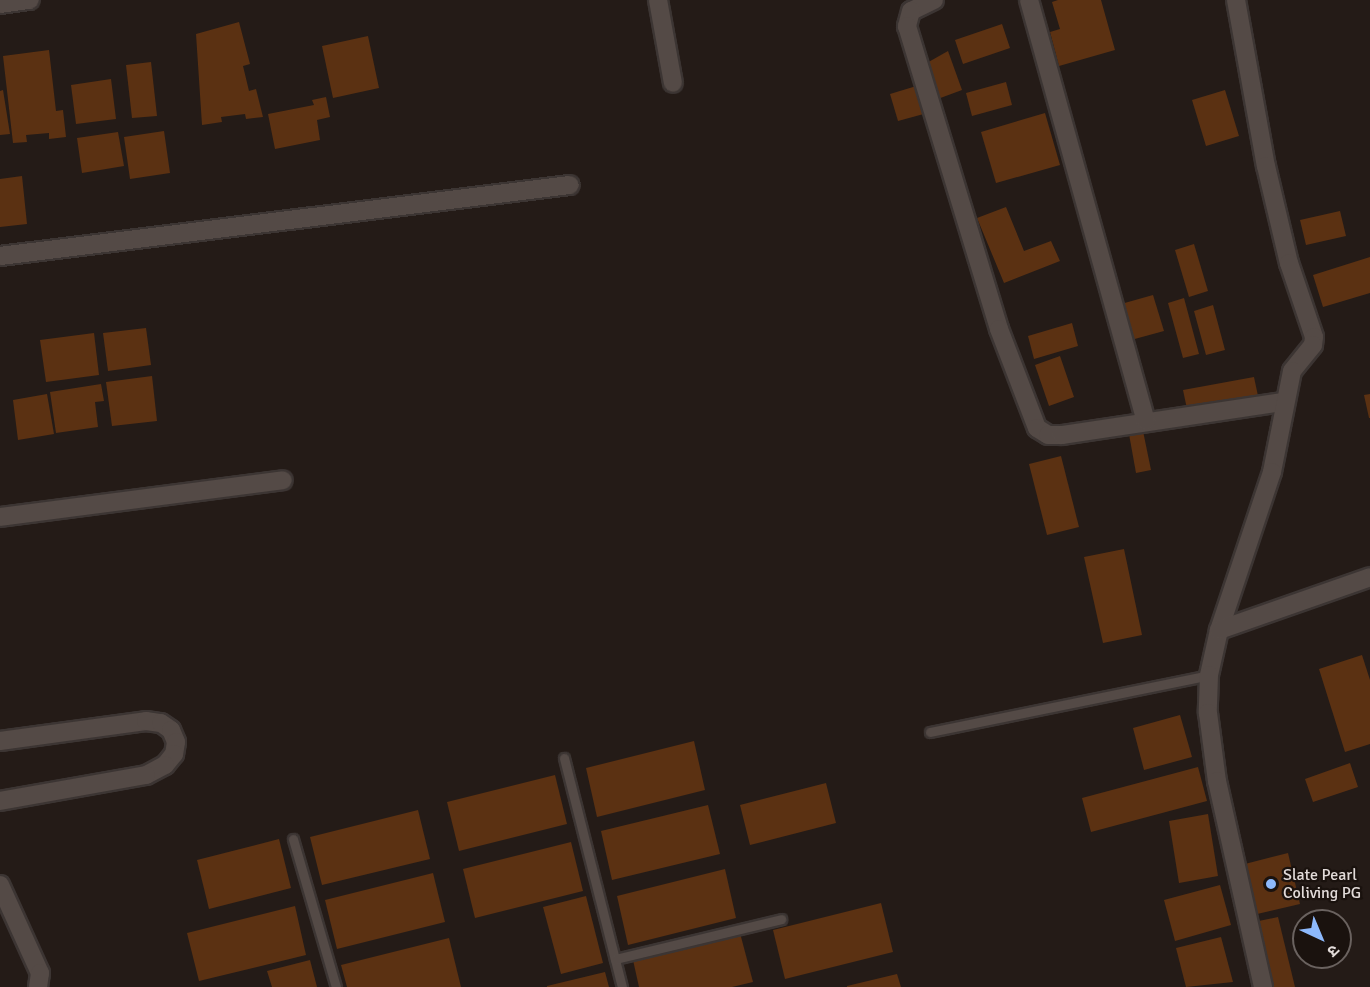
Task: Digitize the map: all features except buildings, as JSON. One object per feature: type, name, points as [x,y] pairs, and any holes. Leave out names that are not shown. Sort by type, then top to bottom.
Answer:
[{"type":"street","points":[[0,4],[30,0]]},
{"type":"street","points":[[658,0],[673,83]]},
{"type":"street","points":[[934,0],[911,11],[907,26],[1028,413],[1037,428],[1048,435],[1283,402]]},
{"type":"street","points":[[1029,0],[1146,421]]},
{"type":"street","points":[[1236,0],[1266,166],[1289,263],[1313,327],[1314,345],[1292,370],[1283,402],[1272,472],[1220,630],[1209,675],[1208,713],[1216,781],[1263,987]]},
{"type":"street","points":[[0,256],[570,185]]},
{"type":"street","points":[[0,517],[283,480]]},
{"type":"street","points":[[1220,630],[1370,577]]},
{"type":"street","points":[[0,741],[146,721],[161,723],[171,730],[176,742],[174,754],[165,765],[146,775],[0,801]]},
{"type":"street","points":[[0,885],[40,973],[38,987]]},
{"type":"lane","points":[[930,732],[1209,675]]},
{"type":"lane","points":[[564,758],[622,987]]},
{"type":"lane","points":[[293,838],[336,987]]},
{"type":"lane","points":[[615,959],[781,919]]},
{"type":"place","name":"Slate Pearl Coliving PG","points":[[1271,884]]}]
